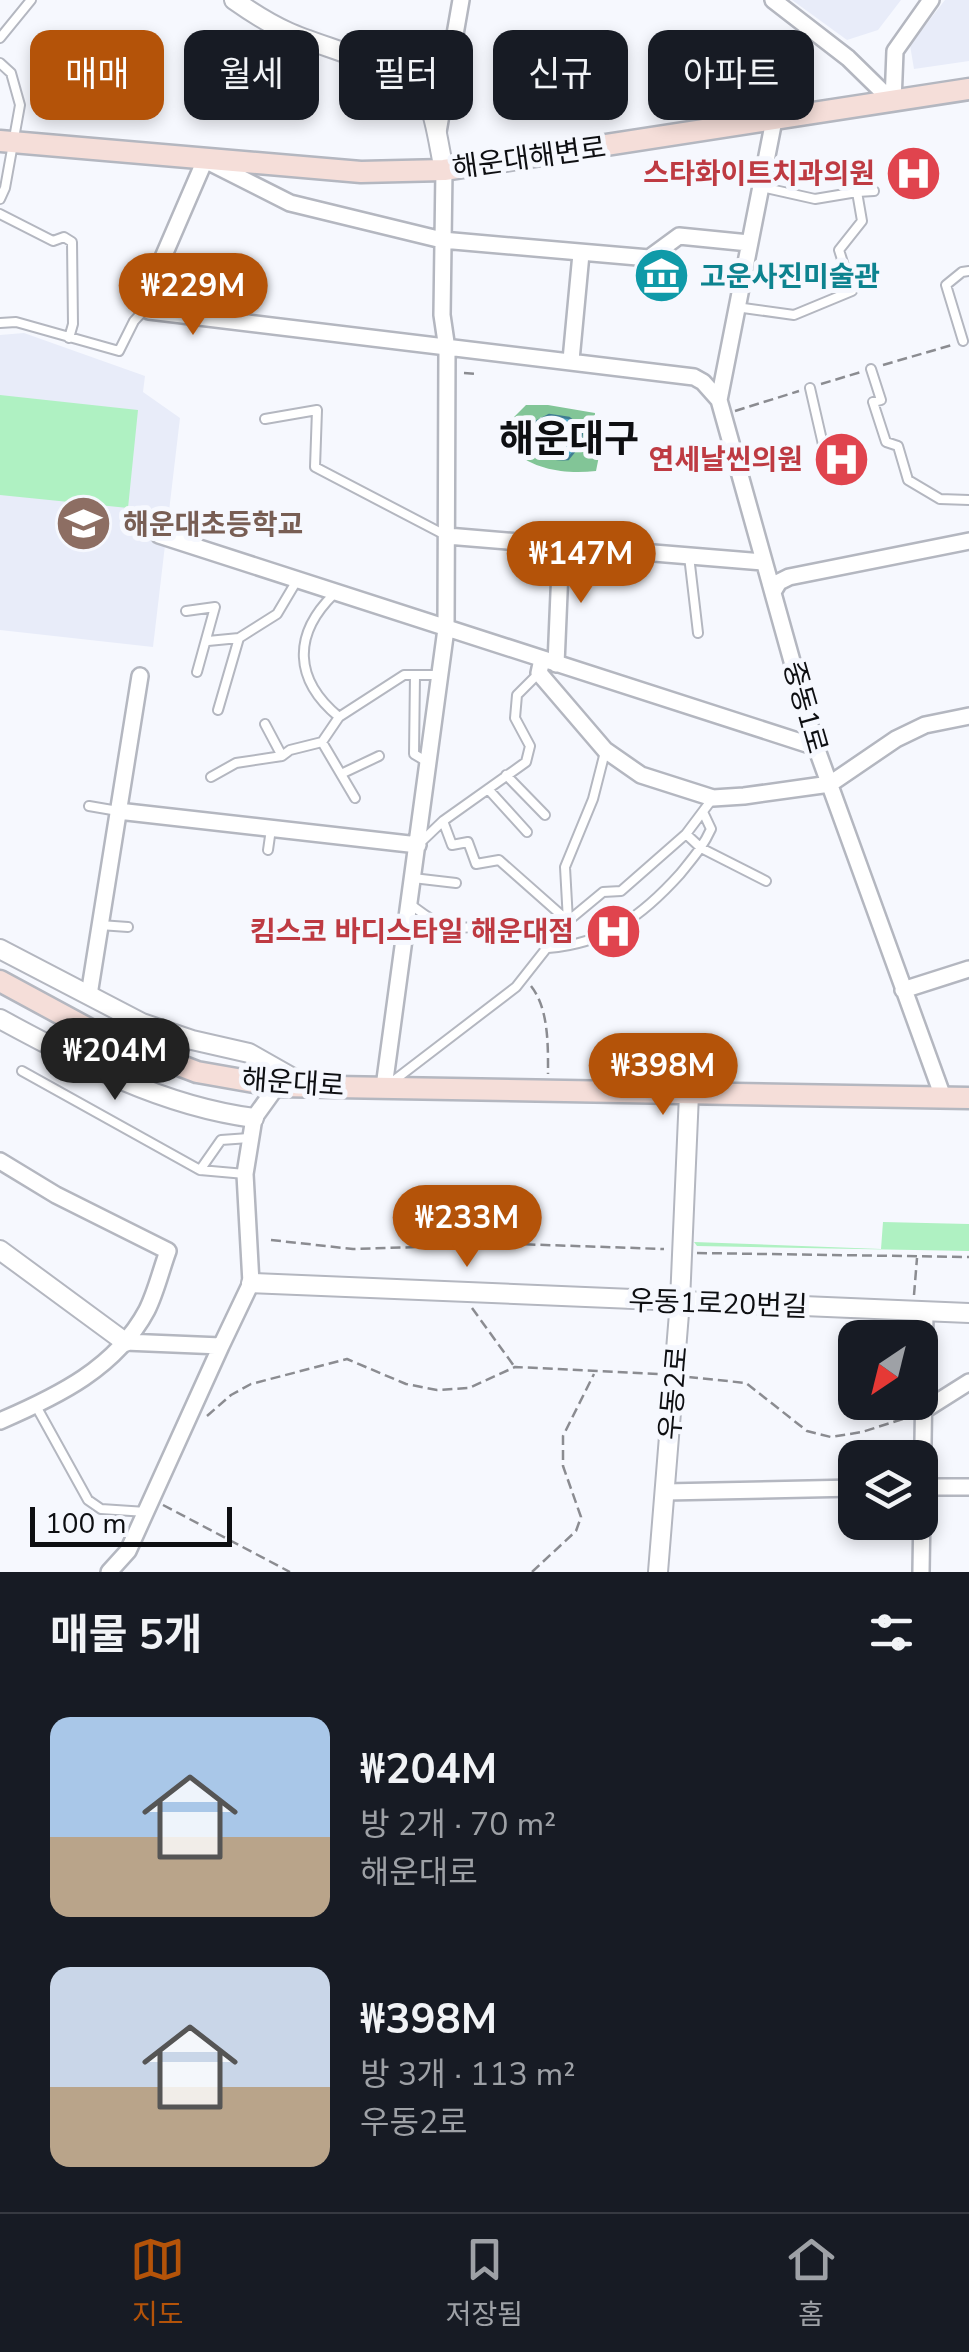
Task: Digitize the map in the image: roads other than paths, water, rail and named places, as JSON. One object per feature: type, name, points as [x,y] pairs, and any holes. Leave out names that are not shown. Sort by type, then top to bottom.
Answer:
[{"type":"main road","name":"해운대해변로","points":[[814,114],[969,88]]},
{"type":"main road","name":"해운대해변로","points":[[6,142],[361,172],[444,170],[774,120]]},
{"type":"main road","name":"해운대로","points":[[0,982],[98,1034],[196,1072],[277,1086],[969,1098]]},
{"type":"street","points":[[234,0],[284,30]]},
{"type":"street","points":[[437,141],[462,0]]},
{"type":"street","points":[[773,0],[848,58],[893,102]]},
{"type":"street","points":[[893,102],[895,51],[931,0]]},
{"type":"street","points":[[319,44],[394,74],[419,90],[431,108],[444,170],[446,629],[384,1088]]},
{"type":"street","name":"중동1로","points":[[774,120],[736,307],[721,407],[816,747],[943,1097]]},
{"type":"street","points":[[206,160],[145,299],[149,311],[694,377],[704,382],[721,407]]},
{"type":"street","name":"해운대해변로","points":[[206,160],[290,203],[442,240],[649,258],[679,236],[749,243]]},
{"type":"street","points":[[571,360],[582,254]]},
{"type":"street","points":[[158,535],[546,665],[816,747]]},
{"type":"street","points":[[447,536],[764,562]]},
{"type":"street","points":[[773,592],[779,582],[789,577],[969,541]]},
{"type":"street","points":[[561,546],[546,665],[606,750],[642,775],[713,798],[830,784],[896,739],[925,725],[969,716]]},
{"type":"street","points":[[89,996],[140,676]]},
{"type":"street","points":[[118,811],[418,844]]},
{"type":"street","points":[[0,949],[159,1028],[249,1053],[309,1088]]},
{"type":"street","points":[[904,990],[969,969]]},
{"type":"street","points":[[0,1019],[90,1067],[181,1104],[254,1118]]},
{"type":"street","points":[[108,1572],[128,1551],[252,1283],[246,1174],[250,1138],[254,1118],[277,1086]]},
{"type":"street","name":"우동2로","points":[[658,1572],[680,1301],[689,1094]]},
{"type":"street","points":[[0,1161],[56,1195],[168,1251],[148,1309],[125,1342],[89,1376],[36,1406],[0,1420]]},
{"type":"street","points":[[0,1250],[125,1342],[221,1346]]},
{"type":"street","name":"우동1로20번길","points":[[252,1283],[969,1313]]},
{"type":"street","points":[[925,1312],[925,1320]]},
{"type":"street","points":[[938,1402],[969,1382]]},
{"type":"street","points":[[938,1487],[969,1487]]},
{"type":"street","points":[[664,1492],[838,1488]]},
{"type":"street","points":[[921,1540],[921,1572]]},
{"type":"lane","points":[[0,38],[31,0]]},
{"type":"lane","points":[[0,64],[11,74],[20,105],[6,142],[5,188],[0,199]]},
{"type":"lane","points":[[760,186],[815,199],[874,190]]},
{"type":"lane","points":[[736,307],[794,315],[852,292],[838,250],[862,221],[858,192]]},
{"type":"lane","points":[[0,214],[53,241],[64,237],[72,242],[73,324],[69,338]]},
{"type":"lane","points":[[963,341],[946,285],[969,271]]},
{"type":"lane","points":[[0,323],[16,322],[119,351],[134,321],[148,306]]},
{"type":"lane","points":[[872,369],[881,400],[874,402],[886,442],[898,446],[908,480],[940,499],[969,500]]},
{"type":"lane","points":[[810,388],[827,462]]},
{"type":"lane","points":[[265,419],[318,410],[315,467],[447,536]]},
{"type":"lane","points":[[689,556],[698,633]]},
{"type":"lane","points":[[208,640],[239,638],[278,614],[296,582]]},
{"type":"lane","points":[[334,594],[317,610],[304,644],[310,686],[339,716]]},
{"type":"lane","points":[[186,612],[215,607],[198,672]]},
{"type":"lane","points":[[218,710],[239,638]]},
{"type":"lane","points":[[418,844],[442,822],[526,762],[530,746],[515,718],[517,695],[546,665]]},
{"type":"lane","points":[[212,776],[236,763],[282,756],[290,750],[322,742],[339,716],[404,674],[441,675]]},
{"type":"lane","points":[[416,675],[414,754],[429,764]]},
{"type":"lane","points":[[265,724],[282,756]]},
{"type":"lane","points":[[322,742],[355,798]]},
{"type":"lane","points":[[568,921],[566,867],[606,750]]},
{"type":"lane","points":[[341,774],[379,756]]},
{"type":"lane","points":[[506,775],[544,815]]},
{"type":"lane","points":[[488,789],[526,832]]},
{"type":"lane","points":[[384,1088],[497,1002],[525,977],[568,921],[604,892],[621,890],[686,834],[713,798]]},
{"type":"lane","points":[[89,806],[118,811]]},
{"type":"lane","points":[[548,948],[591,941],[636,918],[702,848],[711,829],[703,812]]},
{"type":"lane","points":[[442,822],[452,845],[468,842],[476,864],[499,860],[568,921]]},
{"type":"lane","points":[[268,850],[271,828]]},
{"type":"lane","points":[[686,834],[702,848],[766,881]]},
{"type":"lane","points":[[413,878],[456,883]]},
{"type":"lane","points":[[410,904],[440,927],[459,930],[475,926]]},
{"type":"lane","points":[[100,925],[128,927]]},
{"type":"lane","points":[[22,1071],[200,1170],[246,1174]]},
{"type":"lane","points":[[200,1170],[220,1140],[250,1138]]},
{"type":"lane","points":[[36,1406],[88,1500],[101,1510],[149,1505]]},
{"type":"water","points":[[549,415],[569,418],[582,428],[581,443],[568,459],[544,456],[525,441],[532,424]]},
{"type":"place","name":"스타화이트치과의원","points":[[914,173]]},
{"type":"place","name":"고운사진미술관","points":[[661,276]]},
{"type":"place","name":"연세날씬의원","points":[[842,459]]},
{"type":"place","name":"해운대초등학교","points":[[84,524]]},
{"type":"place","name":"킴스코 바디스타일 해운대점","points":[[613,931]]},
{"type":"district","name":"해운대구","points":[[569,439]]}]
